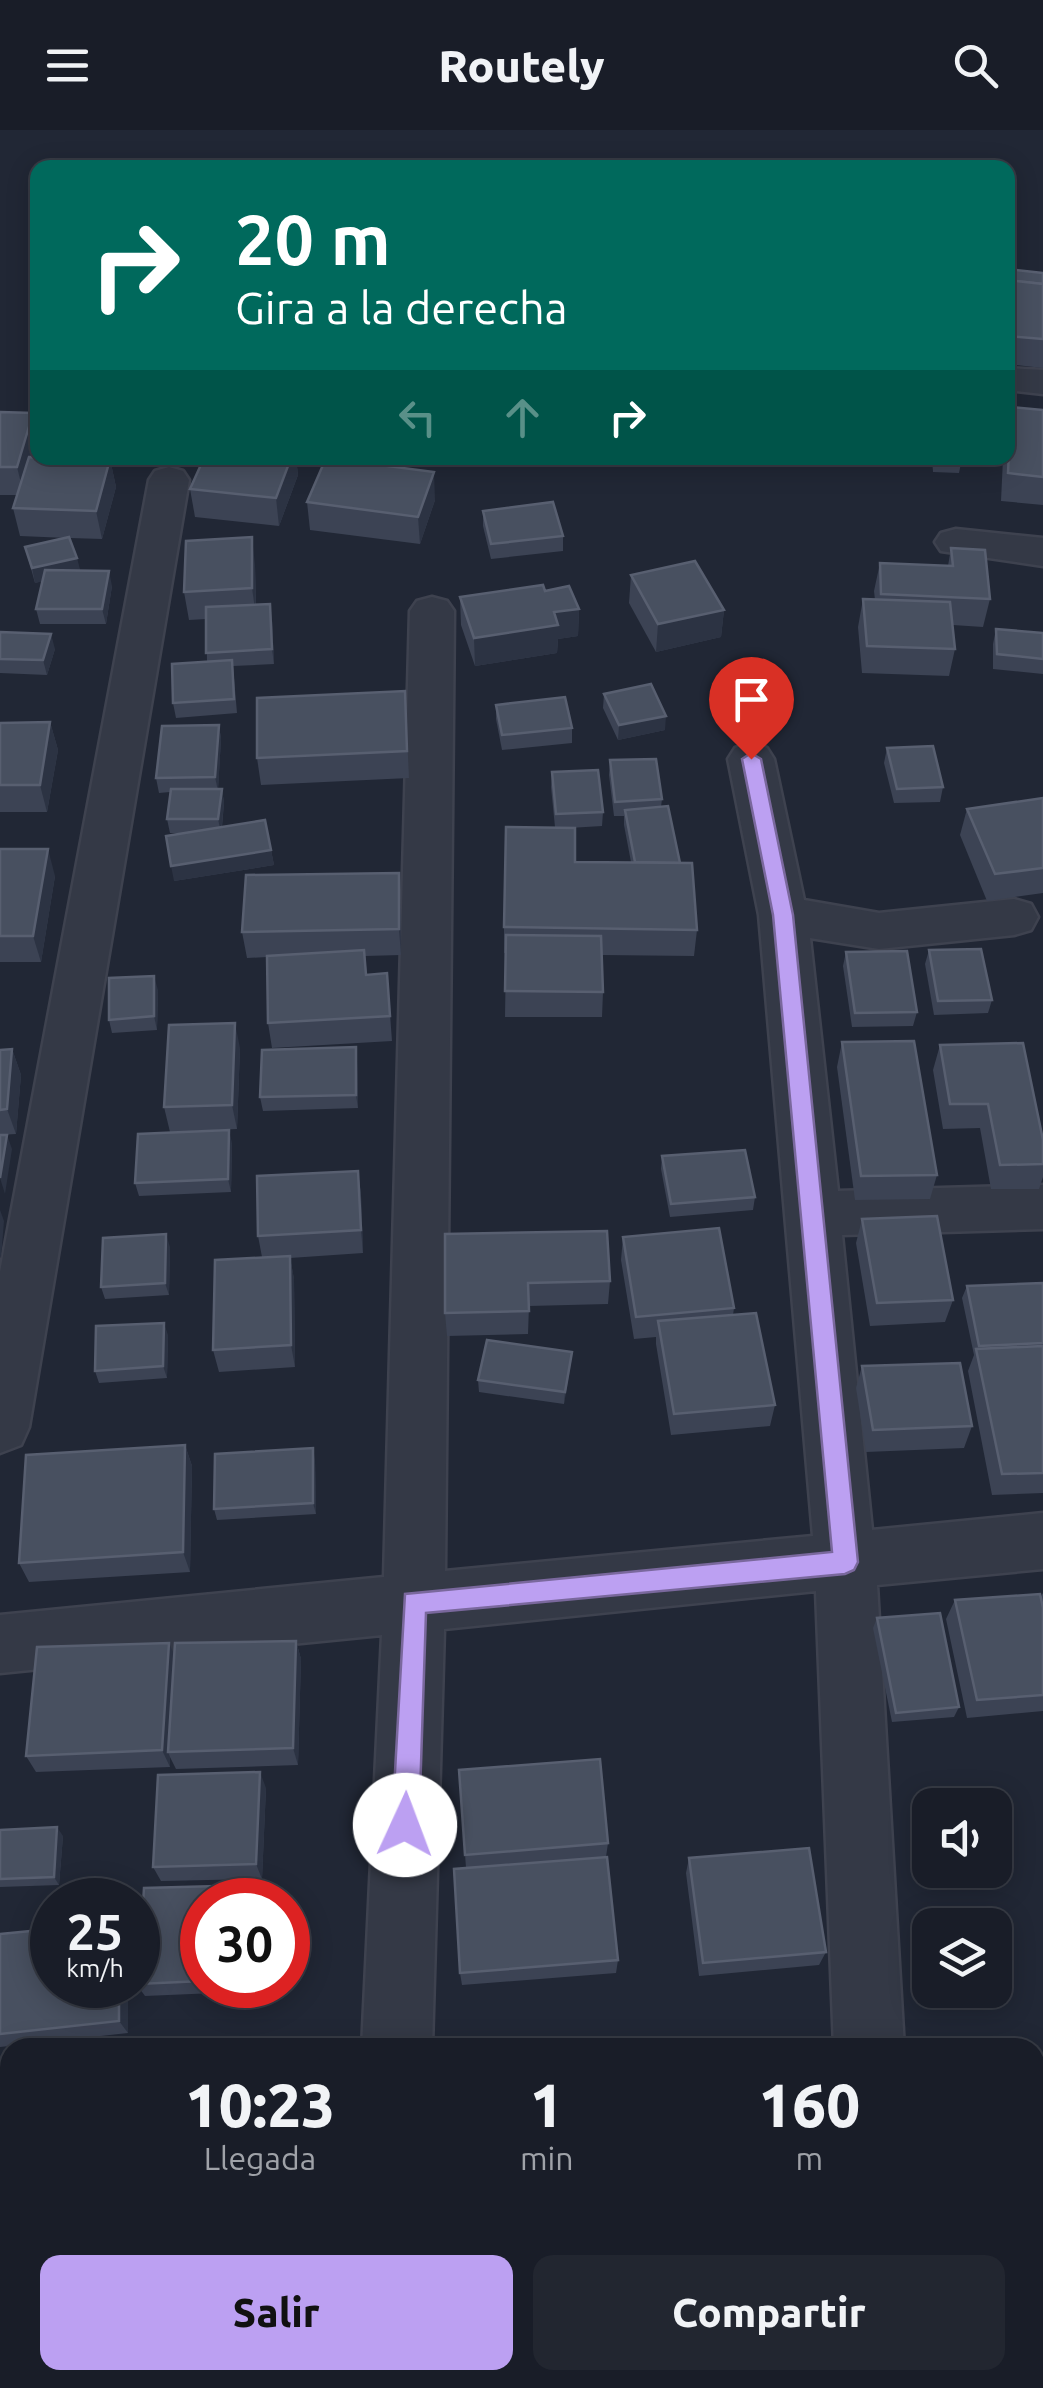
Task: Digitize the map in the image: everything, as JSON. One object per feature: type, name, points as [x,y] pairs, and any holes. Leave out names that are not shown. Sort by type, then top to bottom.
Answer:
[{"type":"street","points":[[0,1427],[169,480]]},
{"type":"street","points":[[956,542],[1043,552]]},
{"type":"street","points":[[397,2038],[414,1602],[432,611]]},
{"type":"street","points":[[751,759],[783,915],[813,1214],[845,1562],[869,2038]]},
{"type":"street","points":[[783,915],[879,931],[1014,917]]},
{"type":"street","points":[[813,1214],[1043,1207]]},
{"type":"street","points":[[0,1644],[1043,1541]]},
{"type":"building","points":[[1015,270],[1043,273],[1043,284],[1015,281]]},
{"type":"building","points":[[1015,281],[1043,284],[1043,339],[1015,337]]},
{"type":"building","points":[[1015,407],[1043,410],[1043,477],[1008,473],[1008,465],[1015,465]]},
{"type":"building","points":[[0,412],[30,413],[17,467],[0,467]]},
{"type":"building","points":[[29,457],[30,465],[108,465],[96,511],[13,508]]},
{"type":"building","points":[[201,465],[288,465],[276,498],[190,489]]},
{"type":"building","points":[[323,465],[380,465],[434,472],[418,517],[307,502]]},
{"type":"building","points":[[553,502],[563,536],[491,544],[483,511]]},
{"type":"building","points":[[69,537],[77,558],[32,568],[25,547]]},
{"type":"building","points":[[252,537],[252,588],[184,592],[186,541]]},
{"type":"building","points":[[951,548],[985,550],[990,599],[881,594],[880,563],[953,566]]},
{"type":"building","points":[[695,561],[724,610],[658,624],[631,575]]},
{"type":"building","points":[[45,570],[109,571],[102,609],[36,609]]},
{"type":"building","points":[[543,585],[545,591],[569,586],[579,609],[554,612],[558,625],[474,638],[460,597]]},
{"type":"building","points":[[863,599],[950,602],[955,649],[867,646]]},
{"type":"building","points":[[270,604],[272,649],[206,653],[206,607]]},
{"type":"building","points":[[996,629],[1043,633],[1043,659],[997,654]]},
{"type":"building","points":[[0,632],[51,634],[43,660],[0,659]]},
{"type":"building","points":[[232,660],[234,699],[173,703],[172,664]]},
{"type":"building","points":[[651,684],[666,716],[619,725],[604,694]]},
{"type":"building","points":[[405,691],[407,751],[257,758],[257,698]]},
{"type":"building","points":[[565,697],[572,728],[502,735],[496,705]]},
{"type":"building","points":[[50,722],[40,785],[0,785],[0,723]]},
{"type":"building","points":[[219,725],[215,777],[156,778],[162,726]]},
{"type":"building","points":[[933,746],[943,787],[897,789],[887,748]]},
{"type":"building","points":[[656,759],[662,799],[615,802],[610,760]]},
{"type":"building","points":[[598,770],[603,812],[556,814],[552,772]]},
{"type":"building","points":[[171,789],[222,789],[218,819],[167,819]]},
{"type":"building","points":[[1043,798],[1043,868],[995,874],[967,809]]},
{"type":"building","points":[[668,806],[680,863],[635,862],[625,810]]},
{"type":"building","points":[[265,820],[271,850],[171,866],[166,836]]},
{"type":"building","points":[[506,827],[575,828],[575,862],[692,863],[697,930],[504,927]]},
{"type":"building","points":[[0,849],[48,849],[33,936],[0,936]]},
{"type":"building","points":[[399,873],[399,929],[242,932],[246,875]]},
{"type":"building","points":[[506,935],[601,936],[603,992],[505,991]]},
{"type":"building","points":[[981,949],[992,1000],[938,1001],[929,950]]},
{"type":"building","points":[[364,950],[366,975],[387,973],[390,1016],[268,1023],[267,956]]},
{"type":"building","points":[[907,951],[917,1012],[855,1013],[846,952]]},
{"type":"building","points":[[154,976],[154,1016],[109,1020],[109,978]]},
{"type":"building","points":[[235,1023],[232,1105],[164,1107],[169,1025]]},
{"type":"building","points":[[914,1041],[937,1175],[861,1176],[842,1042]]},
{"type":"building","points":[[1023,1043],[1043,1140],[1043,1164],[1000,1165],[988,1104],[950,1104],[940,1045]]},
{"type":"building","points":[[356,1047],[356,1095],[260,1097],[262,1050]]},
{"type":"building","points":[[12,1049],[7,1109],[0,1110],[0,1050]]},
{"type":"building","points":[[229,1130],[228,1179],[135,1183],[138,1134]]},
{"type":"building","points":[[0,1135],[7,1135],[0,1178]]},
{"type":"building","points":[[745,1150],[755,1197],[671,1204],[662,1156]]},
{"type":"building","points":[[358,1171],[361,1230],[258,1236],[257,1176]]},
{"type":"building","points":[[937,1216],[953,1300],[877,1303],[862,1219]]},
{"type":"building","points":[[719,1228],[734,1308],[636,1317],[623,1237]]},
{"type":"building","points":[[607,1231],[610,1281],[528,1283],[529,1311],[445,1313],[445,1234]]},
{"type":"building","points":[[166,1234],[165,1283],[101,1287],[103,1238]]},
{"type":"building","points":[[290,1256],[291,1345],[213,1350],[215,1260]]},
{"type":"building","points":[[1043,1283],[1043,1343],[979,1346],[967,1286]]},
{"type":"building","points":[[756,1313],[775,1405],[674,1414],[658,1321]]},
{"type":"building","points":[[164,1323],[163,1366],[95,1371],[96,1326]]},
{"type":"building","points":[[487,1340],[572,1352],[565,1392],[478,1380]]},
{"type":"building","points":[[1043,1346],[1043,1473],[1002,1474],[976,1349]]},
{"type":"building","points":[[960,1363],[972,1426],[873,1430],[862,1366]]},
{"type":"building","points":[[185,1445],[183,1552],[19,1563],[26,1455]]},
{"type":"building","points":[[313,1448],[313,1503],[214,1509],[215,1454]]},
{"type":"building","points":[[1040,1594],[1043,1695],[977,1700],[955,1600]]},
{"type":"building","points":[[940,1613],[959,1707],[896,1713],[877,1618]]},
{"type":"building","points":[[296,1641],[293,1748],[168,1752],[175,1643]]},
{"type":"building","points":[[169,1643],[162,1750],[26,1756],[37,1647]]},
{"type":"building","points":[[600,1759],[608,1843],[465,1855],[459,1770]]},
{"type":"building","points":[[260,1772],[256,1864],[153,1867],[158,1775]]},
{"type":"building","points":[[57,1827],[54,1877],[0,1879],[0,1830]]},
{"type":"building","points":[[809,1848],[826,1952],[703,1963],[689,1858]]},
{"type":"building","points":[[607,1857],[618,1960],[460,1973],[454,1869]]},
{"type":"building","points":[[180,1887],[180,1982],[160,1983],[160,1888]]},
{"type":"building","points":[[30,1931],[30,2008],[119,2008],[119,2021],[0,2034],[0,1934]]},
{"type":"route","points":[[405,1825],[414,1602],[845,1562],[783,915],[751,759]]}]
